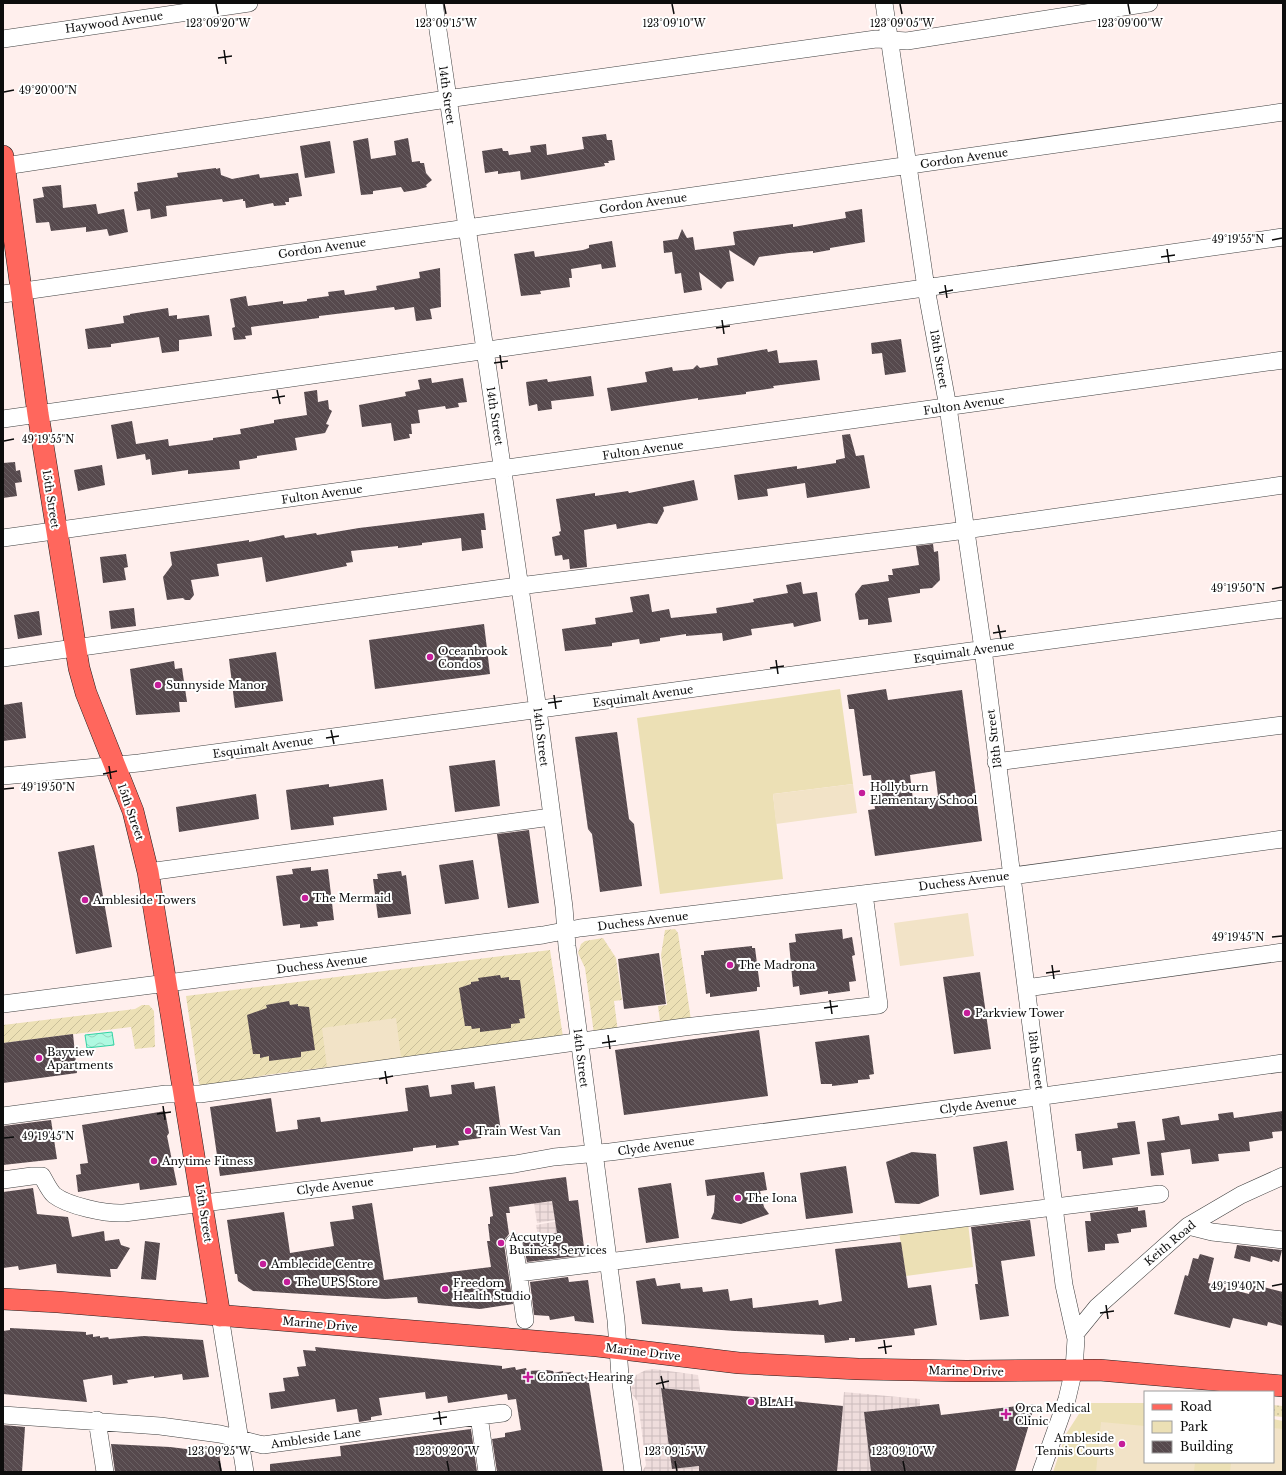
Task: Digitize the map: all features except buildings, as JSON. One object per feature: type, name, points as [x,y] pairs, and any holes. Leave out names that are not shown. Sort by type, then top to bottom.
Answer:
[{"type":"main road","name":"15th Street","points":[[4,161],[13,293],[38,414],[75,648],[86,693],[133,811],[148,872],[220,1316]]},
{"type":"main road","name":"Marine Drive","points":[[3,1300],[58,1302],[619,1349],[739,1363],[858,1369],[1035,1372],[1074,1369],[1100,1370],[1283,1386]]},
{"type":"street","name":"Haywood Avenue","points":[[3,39],[249,3]]},
{"type":"street","name":"14th Street","points":[[434,3],[538,710],[619,1349],[620,1376],[633,1472]]},
{"type":"street","name":"13th Street","points":[[884,3],[926,288],[948,407],[966,530],[983,650],[996,762],[1064,1285],[1071,1326],[1075,1334],[1074,1369],[1067,1399],[1041,1472]]},
{"type":"street","points":[[4,161],[876,39],[907,41],[1149,3]]},
{"type":"street","name":"Gordon Avenue","points":[[13,293],[1283,112]]},
{"type":"street","points":[[3,419],[1283,237]]},
{"type":"street","name":"Fulton Avenue","points":[[3,538],[503,470],[1283,360]]},
{"type":"street","points":[[3,658],[520,586],[966,530],[1283,485]]},
{"type":"street","name":"Esquimalt Avenue","points":[[3,776],[114,766],[1283,609]]},
{"type":"street","points":[[996,762],[1283,725]]},
{"type":"street","points":[[148,872],[551,817]]},
{"type":"street","name":"Duchess Avenue","points":[[3,1004],[166,983],[182,983],[566,931],[1012,876],[1283,840]]},
{"type":"street","points":[[3,1116],[166,1094],[200,1094],[684,1027],[879,1004],[864,894]]},
{"type":"street","points":[[1026,988],[1283,952]]},
{"type":"street","name":"Clyde Avenue","points":[[3,1180],[42,1176],[52,1193],[65,1201],[110,1213],[124,1213],[515,1164],[554,1157],[1040,1096],[1283,1063]]},
{"type":"street","name":"Keith Road","points":[[1075,1334],[1098,1307],[1188,1226],[1242,1195],[1283,1176]]},
{"type":"street","points":[[518,1273],[1160,1194]]},
{"type":"street","points":[[1188,1226],[1212,1232],[1283,1240]]},
{"type":"street","points":[[514,1243],[525,1320]]},
{"type":"street","name":"15th Street","points":[[220,1316],[245,1472]]},
{"type":"street","name":"Ambleside Lane","points":[[3,1415],[97,1420],[212,1433],[263,1445],[503,1413]]},
{"type":"street","points":[[479,1416],[487,1472]]},
{"type":"street","points":[[97,1420],[105,1472]]},
{"type":"green space","points":[[840,689],[853,784],[773,794],[783,879],[660,894],[637,718]]},
{"type":"green space","points":[[675,929],[678,933],[691,1020],[636,1026],[637,1024],[660,1021],[658,1006],[667,1005],[661,955],[665,930]]},
{"type":"green space","points":[[603,938],[616,958],[622,1000],[614,1001],[618,1032],[594,1034],[585,968],[578,953],[581,944],[585,941]]},
{"type":"green space","points":[[550,950],[563,1037],[266,1075],[204,1088],[199,1084],[186,996]]},
{"type":"green space","points":[[142,1005],[149,1005],[154,1011],[155,1047],[135,1049],[131,1027],[3,1043],[3,1025],[135,1009]]},
{"type":"green space","points":[[968,1223],[973,1267],[906,1276],[899,1232]]},
{"type":"green space","points":[[1086,1403],[1144,1403],[1144,1463],[1274,1463],[1274,1419],[1283,1421],[1283,1472],[1053,1472],[1066,1434]]},
{"type":"green space","points":[[1274,1405],[1283,1406],[1283,1417],[1274,1416]]},
{"type":"shaded area","points":[[853,784],[857,813],[776,824],[773,794]]},
{"type":"shaded area","points":[[968,913],[974,956],[900,966],[894,923]]},
{"type":"shaded area","points":[[396,1018],[401,1057],[327,1067],[322,1028]]},
{"type":"shaded area","points":[[552,1201],[555,1220],[537,1223],[534,1203]]},
{"type":"shaded area","points":[[559,1221],[560,1233],[538,1236],[536,1225]]},
{"type":"shaded area","points":[[654,1369],[698,1375],[700,1391],[661,1388],[672,1469],[699,1466],[699,1472],[642,1472],[646,1465],[638,1402],[632,1394],[631,1389],[636,1375],[646,1370]]},
{"type":"shaded area","points":[[844,1392],[920,1399],[920,1406],[864,1412],[871,1472],[837,1472]]},
{"type":"shaded area","name":"Ambleside Tennis Courts","points":[[1101,1422],[1144,1426],[1144,1463],[1195,1463],[1194,1472],[1096,1472]]},
{"type":"shaded area","points":[[1274,1428],[1283,1429],[1283,1472],[1230,1472],[1231,1463],[1274,1463]]},
{"type":"water","points":[[112,1032],[114,1045],[87,1048],[85,1035]]},
{"type":"place","name":"Oceanbrook Condos","points":[[430,657]]},
{"type":"place","name":"Sunnyside Manor","points":[[158,685]]},
{"type":"place","name":"Hollyburn Elementary School","points":[[862,793]]},
{"type":"place","name":"The Mermaid","points":[[305,898]]},
{"type":"place","name":"Ambleside Towers","points":[[85,900]]},
{"type":"place","name":"The Madrona","points":[[730,965]]},
{"type":"place","name":"Parkview Tower","points":[[967,1013]]},
{"type":"place","name":"Bayview Apartments","points":[[39,1058]]},
{"type":"place","name":"Train West Van","points":[[468,1131]]},
{"type":"place","name":"Anytime Fitness","points":[[154,1161]]},
{"type":"place","name":"The Iona","points":[[738,1198]]},
{"type":"place","name":"Accutype Business Services","points":[[501,1243]]},
{"type":"place","name":"Amblecide Centre","points":[[263,1264]]},
{"type":"place","name":"The UPS Store","points":[[287,1282]]},
{"type":"place","name":"Freedom Health Studio","points":[[445,1289]]},
{"type":"place","name":"Connect Hearing","points":[[528,1377]]},
{"type":"place","name":"BLAH","points":[[751,1402]]},
{"type":"place","name":"Orca Medical Clinic","points":[[1006,1414]]},
{"type":"place","name":"Ambleside Tennis Courts","points":[[1122,1444]]}]
